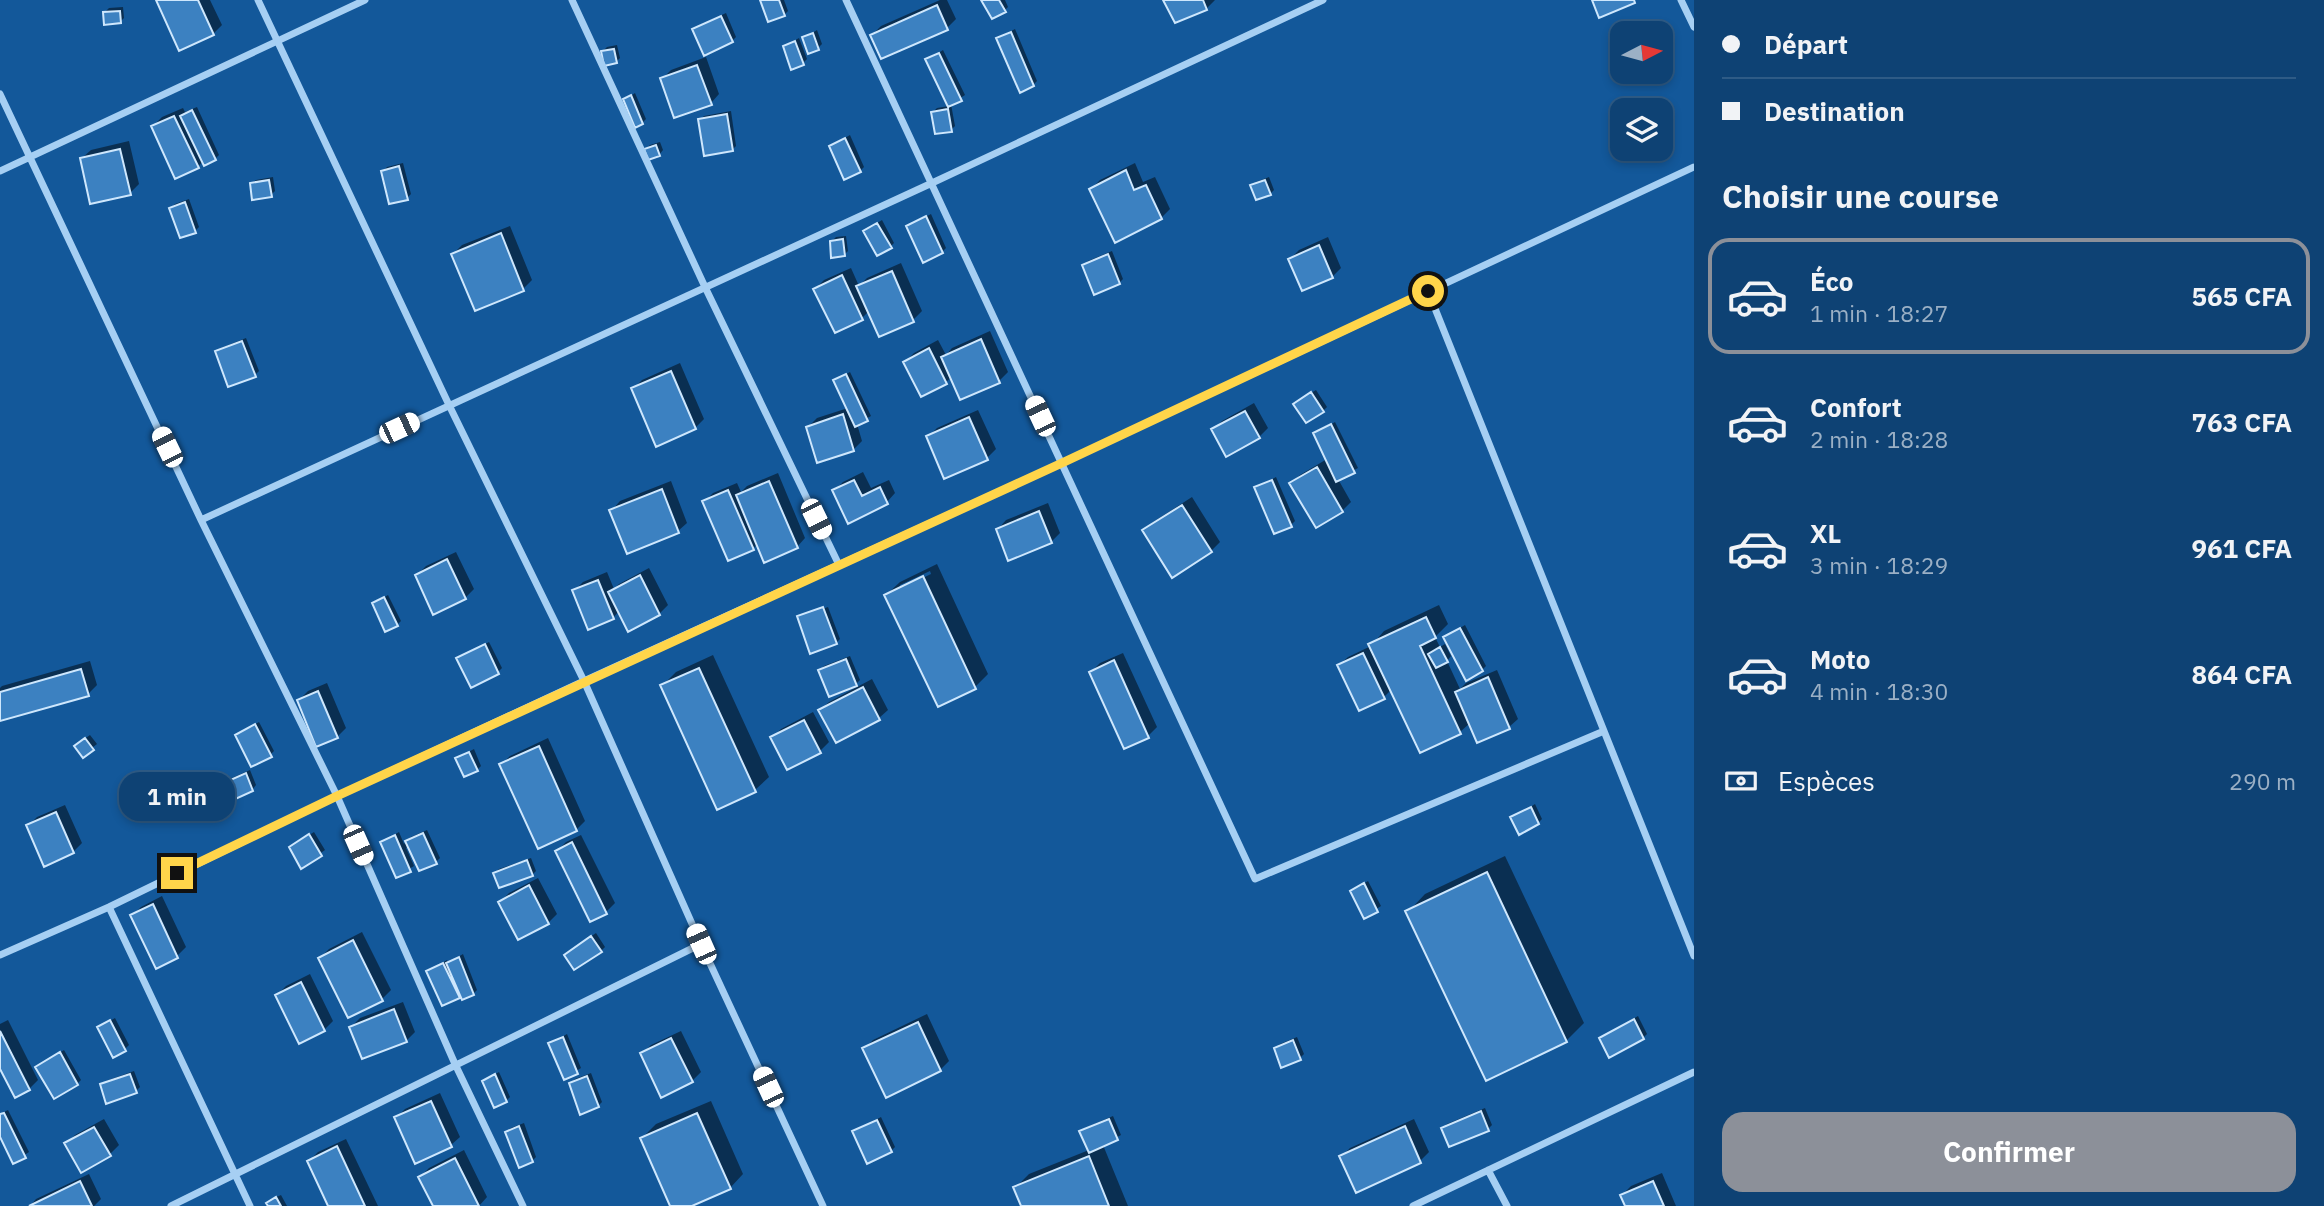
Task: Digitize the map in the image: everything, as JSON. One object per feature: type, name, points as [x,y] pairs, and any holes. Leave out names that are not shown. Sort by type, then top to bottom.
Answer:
[{"type":"street","points":[[258,0],[449,405],[584,681],[701,944],[823,1206]]},
{"type":"street","points":[[0,172],[365,0]]},
{"type":"street","points":[[572,0],[705,287],[839,565]]},
{"type":"street","points":[[846,0],[1255,878],[1604,731]]},
{"type":"street","points":[[201,520],[1323,0]]},
{"type":"street","points":[[1681,0],[1694,27]]},
{"type":"street","points":[[0,94],[201,520],[337,796],[456,1064],[523,1206]]},
{"type":"street","points":[[0,955],[584,681],[1062,463],[1694,167]]},
{"type":"street","points":[[1428,291],[1694,956]]},
{"type":"street","points":[[108,906],[250,1206]]},
{"type":"street","points":[[171,1206],[701,944]]},
{"type":"street","points":[[1413,1206],[1694,1072]]},
{"type":"street","points":[[1489,1170],[1507,1206]]},
{"type":"building","points":[[156,0],[198,0],[214,35],[179,51]]},
{"type":"building","points":[[760,0],[779,0],[785,16],[768,22]]},
{"type":"building","points":[[981,0],[999,0],[1006,12],[992,19]]},
{"type":"building","points":[[1163,0],[1203,0],[1207,10],[1175,23]]},
{"type":"building","points":[[1592,0],[1634,0],[1635,3],[1599,18]]},
{"type":"building","points":[[937,5],[948,30],[881,59],[870,35]]},
{"type":"building","points":[[120,11],[121,23],[104,25],[103,12]]},
{"type":"building","points":[[721,16],[733,42],[704,56],[692,29]]},
{"type":"building","points":[[1011,32],[1034,86],[1020,93],[996,38]]},
{"type":"building","points":[[813,33],[819,50],[808,54],[802,37]]},
{"type":"building","points":[[795,41],[804,65],[791,70],[783,46]]},
{"type":"building","points":[[614,49],[617,63],[604,66],[601,51]]},
{"type":"building","points":[[939,53],[962,101],[948,107],[925,59]]},
{"type":"building","points":[[697,65],[712,105],[674,118],[660,78]]},
{"type":"building","points":[[631,95],[643,124],[635,128],[623,99]]},
{"type":"building","points":[[948,109],[952,132],[935,134],[931,112]]},
{"type":"building","points":[[192,110],[216,160],[204,166],[180,116]]},
{"type":"building","points":[[727,114],[733,151],[704,156],[698,119]]},
{"type":"building","points":[[174,116],[199,168],[175,179],[151,126]]},
{"type":"building","points":[[845,138],[861,172],[844,180],[829,146]]},
{"type":"building","points":[[656,145],[660,156],[648,160],[644,149]]},
{"type":"building","points":[[120,149],[131,195],[90,204],[80,158]]},
{"type":"building","points":[[399,166],[408,200],[389,204],[381,171]]},
{"type":"building","points":[[1126,170],[1134,190],[1146,185],[1162,219],[1115,243],[1089,189]]},
{"type":"building","points":[[269,180],[272,197],[252,200],[250,183]]},
{"type":"building","points":[[1265,180],[1271,195],[1256,200],[1250,185]]},
{"type":"building","points":[[185,202],[196,233],[180,238],[169,208]]},
{"type":"building","points":[[926,216],[943,253],[923,263],[906,226]]},
{"type":"building","points":[[877,223],[892,248],[877,256],[863,231]]},
{"type":"building","points":[[501,233],[524,291],[475,311],[451,254]]},
{"type":"building","points":[[843,239],[845,256],[831,258],[830,241]]},
{"type":"building","points":[[1319,245],[1333,278],[1302,291],[1288,259]]},
{"type":"building","points":[[1108,254],[1120,284],[1094,295],[1082,265]]},
{"type":"building","points":[[892,271],[914,322],[879,337],[856,286]]},
{"type":"building","points":[[842,275],[863,320],[835,333],[813,289]]},
{"type":"building","points":[[981,339],[1000,383],[960,400],[941,357]]},
{"type":"building","points":[[242,341],[256,377],[228,387],[215,351]]},
{"type":"building","points":[[929,348],[947,384],[921,397],[903,362]]},
{"type":"building","points":[[671,371],[696,429],[656,447],[631,388]]},
{"type":"building","points":[[846,374],[868,421],[855,427],[833,380]]},
{"type":"building","points":[[1311,392],[1324,412],[1306,423],[1293,404]]},
{"type":"building","points":[[1245,411],[1260,438],[1226,457],[1211,429]]},
{"type":"building","points":[[843,414],[854,451],[817,463],[806,427]]},
{"type":"building","points":[[969,417],[988,460],[944,479],[926,436]]},
{"type":"building","points":[[1331,424],[1355,473],[1336,482],[1313,433]]},
{"type":"building","points":[[1317,467],[1343,512],[1316,528],[1289,483]]},
{"type":"building","points":[[854,480],[862,496],[880,487],[888,504],[848,524],[832,490]]},
{"type":"building","points":[[1272,480],[1292,527],[1274,534],[1254,487]]},
{"type":"building","points":[[769,481],[798,548],[764,563],[736,495]]},
{"type":"building","points":[[662,489],[679,533],[627,554],[609,510]]},
{"type":"building","points":[[728,490],[754,550],[728,561],[702,501]]},
{"type":"building","points":[[1182,505],[1212,552],[1172,578],[1142,530]]},
{"type":"building","points":[[1039,511],[1052,543],[1008,561],[996,529]]},
{"type":"building","points":[[447,559],[466,599],[433,615],[415,575]]},
{"type":"building","points":[[640,575],[660,615],[628,632],[608,592]]},
{"type":"building","points":[[923,576],[976,689],[938,707],[884,595]]},
{"type":"building","points":[[598,580],[614,619],[588,630],[572,590]]},
{"type":"building","points":[[384,597],[398,626],[385,632],[372,603]]},
{"type":"building","points":[[823,607],[837,644],[810,654],[797,616]]},
{"type":"building","points":[[1426,617],[1436,638],[1420,646],[1461,734],[1420,753],[1368,644]]},
{"type":"building","points":[[1460,628],[1483,671],[1466,681],[1443,637]]},
{"type":"building","points":[[485,644],[499,674],[471,688],[456,658]]},
{"type":"building","points":[[1440,647],[1448,662],[1436,668],[1428,654]]},
{"type":"building","points":[[1363,653],[1385,699],[1359,711],[1337,665]]},
{"type":"building","points":[[846,659],[857,686],[829,697],[818,670]]},
{"type":"building","points":[[1114,660],[1149,738],[1124,749],[1089,672]]},
{"type":"building","points":[[699,668],[756,792],[717,810],[660,685]]},
{"type":"building","points":[[81,669],[89,696],[0,721],[0,692]]},
{"type":"building","points":[[1488,677],[1510,729],[1477,743],[1455,692]]},
{"type":"building","points":[[863,687],[880,720],[836,743],[818,710]]},
{"type":"building","points":[[318,691],[338,738],[316,747],[297,700]]},
{"type":"building","points":[[804,720],[821,753],[787,770],[770,737]]},
{"type":"building","points":[[255,724],[272,757],[251,767],[235,735]]},
{"type":"building","points":[[85,738],[94,750],[83,758],[74,746]]},
{"type":"building","points":[[539,746],[577,831],[538,849],[499,764]]},
{"type":"building","points":[[469,752],[478,771],[464,777],[455,758]]},
{"type":"building","points":[[246,773],[253,791],[209,811],[201,793]]},
{"type":"building","points":[[1531,807],[1539,824],[1519,835],[1510,817]]},
{"type":"building","points":[[56,812],[74,853],[44,867],[26,825]]},
{"type":"building","points":[[423,833],[437,864],[419,871],[405,841]]},
{"type":"building","points":[[309,834],[322,856],[301,869],[289,847]]},
{"type":"building","points":[[395,835],[411,872],[396,878],[380,842]]},
{"type":"building","points":[[572,842],[607,914],[590,922],[555,851]]},
{"type":"building","points":[[527,860],[533,876],[499,888],[493,873]]},
{"type":"building","points":[[1487,872],[1567,1042],[1486,1081],[1405,911]]},
{"type":"building","points":[[1364,883],[1378,912],[1364,919],[1350,891]]},
{"type":"building","points":[[529,885],[549,924],[518,940],[498,902]]},
{"type":"building","points":[[153,904],[178,958],[156,969],[130,915]]},
{"type":"building","points":[[591,936],[602,952],[574,970],[564,955]]},
{"type":"building","points":[[353,940],[383,1001],[348,1018],[318,958]]},
{"type":"building","points":[[459,957],[474,995],[462,1000],[446,963]]},
{"type":"building","points":[[443,963],[460,998],[442,1006],[426,971]]},
{"type":"building","points":[[301,982],[325,1031],[299,1044],[275,995]]},
{"type":"building","points":[[394,1009],[407,1042],[362,1059],[349,1027]]},
{"type":"building","points":[[1634,1019],[1644,1039],[1609,1058],[1599,1038]]},
{"type":"building","points":[[110,1020],[126,1051],[113,1058],[97,1027]]},
{"type":"building","points":[[918,1022],[941,1071],[886,1098],[862,1048]]},
{"type":"building","points":[[0,1031],[30,1090],[15,1098],[0,1069]]},
{"type":"building","points":[[563,1037],[578,1074],[564,1080],[548,1043]]},
{"type":"building","points":[[671,1038],[693,1082],[661,1098],[640,1053]]},
{"type":"building","points":[[1293,1040],[1301,1060],[1281,1068],[1274,1048]]},
{"type":"building","points":[[60,1052],[78,1085],[54,1099],[35,1067]]},
{"type":"building","points":[[130,1074],[137,1093],[106,1104],[100,1084]]},
{"type":"building","points":[[495,1074],[507,1102],[494,1108],[482,1081]]},
{"type":"building","points":[[587,1076],[599,1107],[580,1115],[569,1083]]},
{"type":"building","points":[[431,1101],[452,1147],[415,1164],[394,1117]]},
{"type":"building","points":[[1481,1111],[1489,1131],[1449,1147],[1441,1128]]},
{"type":"building","points":[[4,1113],[26,1158],[13,1164],[0,1137],[0,1114]]},
{"type":"building","points":[[697,1113],[731,1189],[692,1206],[670,1206],[640,1138]]},
{"type":"building","points":[[1109,1119],[1118,1140],[1089,1153],[1079,1131]]},
{"type":"building","points":[[877,1120],[892,1152],[867,1164],[852,1131]]},
{"type":"building","points":[[519,1126],[533,1162],[519,1168],[505,1132]]},
{"type":"building","points":[[1405,1126],[1421,1163],[1356,1193],[1339,1156]]},
{"type":"building","points":[[94,1127],[111,1156],[81,1173],[64,1143]]},
{"type":"building","points":[[337,1146],[365,1206],[328,1206],[307,1161]]},
{"type":"building","points":[[1089,1156],[1109,1206],[1021,1206],[1013,1187]]},
{"type":"building","points":[[455,1158],[479,1206],[433,1206],[418,1177]]},
{"type":"building","points":[[80,1181],[92,1206],[29,1206]]},
{"type":"building","points":[[1653,1181],[1664,1206],[1625,1206],[1620,1195]]},
{"type":"building","points":[[276,1197],[281,1206],[268,1206],[266,1203]]},
{"type":"route","points":[[177,873],[584,681],[1062,463],[1428,291]]}]
